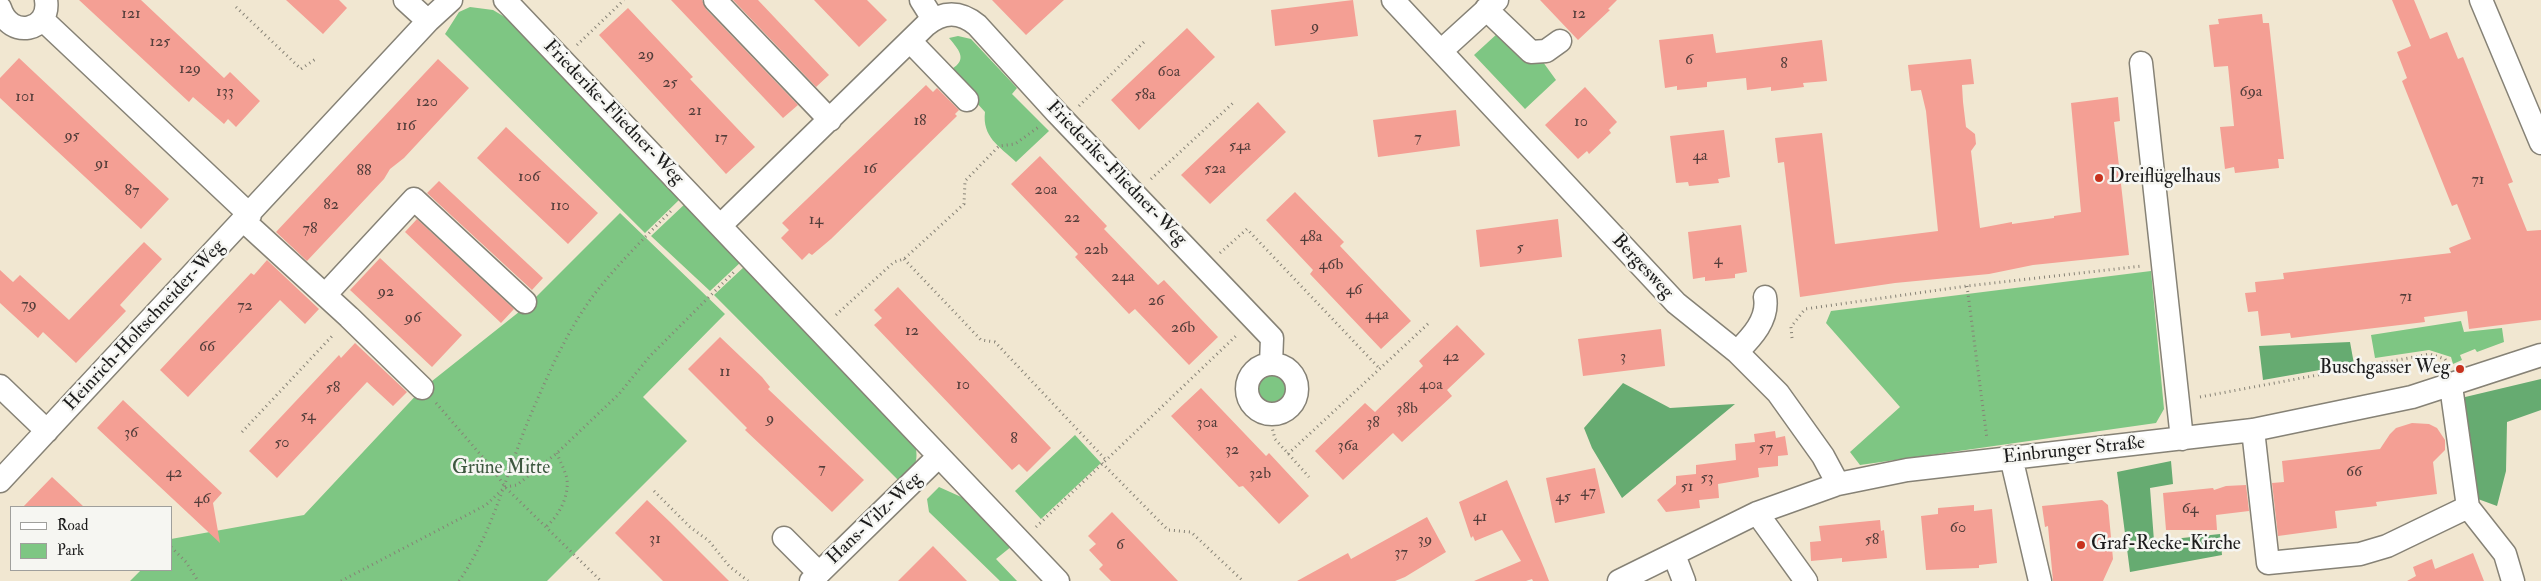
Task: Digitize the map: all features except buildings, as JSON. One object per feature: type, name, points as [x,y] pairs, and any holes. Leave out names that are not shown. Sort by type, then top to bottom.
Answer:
[{"type":"street","points":[[0,0],[0,7],[8,23],[17,28],[35,25],[44,10],[247,218],[422,388]]},
{"type":"street","points":[[405,0],[428,21]]},
{"type":"street","name":"Heinrich-Holtschneider-Weg","points":[[0,482],[428,21],[451,0]]},
{"type":"street","name":"Friederike-Fliedner-Weg","points":[[505,0],[1058,581]]},
{"type":"street","points":[[715,0],[830,120]]},
{"type":"street","points":[[721,225],[933,19],[921,0]]},
{"type":"street","name":"Bergesweg","points":[[1393,0],[1676,303],[1737,352],[1778,393],[1823,456],[1838,484]]},
{"type":"street","points":[[2481,0],[2541,143]]},
{"type":"street","points":[[1441,51],[1491,5],[1531,52],[1546,51],[1560,42]]},
{"type":"street","name":"Friederike-Fliedner-Weg","points":[[933,19],[949,14],[963,15],[970,19],[1272,338],[1271,364]]},
{"type":"street","points":[[910,41],[967,100]]},
{"type":"street","points":[[2141,63],[2182,439]]},
{"type":"street","points":[[325,295],[414,199],[524,302]]},
{"type":"street","points":[[1737,352],[1755,333],[1764,316],[1765,297]]},
{"type":"street","name":"Einbrunger Straße","points":[[1619,581],[1757,513],[1838,484],[1907,470],[2253,430],[2370,408],[2450,378],[2541,355]]},
{"type":"street","points":[[1271,364],[1280,365],[1293,374],[1298,390],[1296,399],[1285,411],[1269,414],[1254,407],[1247,392],[1247,384],[1256,370],[1271,364]]},
{"type":"street","points":[[2450,378],[2468,507],[2504,554],[2513,581]]},
{"type":"street","points":[[0,386],[48,431]]},
{"type":"street","points":[[2253,430],[2268,563],[2360,554],[2387,546],[2468,507]]},
{"type":"street","name":"Hans-Vilz-Weg","points":[[815,577],[938,457]]},
{"type":"street","points":[[2000,458],[2040,581]]},
{"type":"street","points":[[1757,513],[1806,581]]},
{"type":"street","points":[[784,538],[815,577]]},
{"type":"street","points":[[1674,555],[1684,581]]},
{"type":"path","points":[[562,59],[624,0]]},
{"type":"path","points":[[236,7],[301,69],[317,58]]},
{"type":"path","points":[[819,331],[894,262],[904,259],[964,204],[965,181],[999,146],[1015,144],[1061,117],[1144,42]]},
{"type":"path","points":[[1135,194],[1232,103]]},
{"type":"path","points":[[459,581],[477,551],[505,487],[531,415],[556,359],[576,322],[600,287],[688,192]]},
{"type":"path","points":[[1205,267],[1247,230],[1380,369]]},
{"type":"path","points":[[341,581],[486,505],[505,487],[517,485],[557,453],[619,394],[650,356],[750,256]]},
{"type":"path","points":[[904,259],[981,340],[995,342],[1106,460]]},
{"type":"path","points":[[1792,338],[1791,327],[1805,310],[1966,286],[2163,264]]},
{"type":"path","points":[[1966,286],[2000,458]]},
{"type":"path","points":[[242,432],[350,317]]},
{"type":"path","points":[[1021,541],[1254,318]]},
{"type":"path","points":[[1288,454],[1430,322]]},
{"type":"path","points":[[2178,402],[2430,354],[2445,359],[2450,378]]},
{"type":"path","points":[[422,388],[493,469],[505,487],[547,526],[601,581]]},
{"type":"path","points":[[1269,414],[1275,439],[1309,477]]},
{"type":"path","points":[[547,526],[557,517],[566,492],[567,480],[557,453]]},
{"type":"path","points":[[1102,463],[1168,530],[1192,532],[1243,581]]},
{"type":"path","points":[[654,491],[690,527],[709,541],[729,566],[748,581]]},
{"type":"path","points":[[172,548],[186,562],[198,581]]},
{"type":"green space","points":[[470,7],[493,10],[515,23],[680,199],[645,233],[445,34],[459,12]]},
{"type":"green space","points":[[1498,33],[1532,62],[1543,62],[1556,80],[1525,109],[1474,55]]},
{"type":"green space","points":[[958,36],[971,39],[1017,88],[1012,94],[1049,131],[1016,162],[989,135],[986,128],[985,112],[948,71],[958,64],[960,60],[957,48],[949,38]]},
{"type":"green space","points":[[687,202],[742,261],[710,291],[651,236]]},
{"type":"green space","name":"Grüne Mitte","points":[[620,213],[725,314],[643,397],[687,441],[547,581],[130,581],[140,571],[172,571],[172,539],[304,515],[422,389],[529,304]]},
{"type":"green space","points":[[745,266],[915,445],[916,462],[902,484],[714,295]]},
{"type":"green space","points":[[2151,271],[2164,409],[2156,423],[1860,465],[1850,452],[1900,407],[1826,323],[1831,311]]},
{"type":"green space","points":[[2461,321],[2464,332],[2502,328],[2504,342],[2477,352],[2475,349],[2460,355],[2462,360],[2453,364],[2451,357],[2429,350],[2375,358],[2371,335]]},
{"type":"green space","points":[[2350,342],[2354,364],[2263,380],[2259,346]]},
{"type":"green space","points":[[1272,373],[1278,374],[1283,378],[1287,383],[1287,395],[1283,400],[1278,404],[1272,405],[1266,404],[1261,400],[1257,395],[1256,389],[1257,383],[1261,378],[1266,374]]},
{"type":"green space","points":[[2541,379],[2541,410],[2507,422],[2506,471],[2497,506],[2478,499],[2461,398]]},
{"type":"green space","points":[[1623,383],[1670,408],[1735,404],[1622,498],[1592,448],[1584,428]]},
{"type":"green space","points":[[1075,435],[1101,463],[1041,519],[1015,491]]},
{"type":"green space","points":[[2171,461],[2173,484],[2150,488],[2154,541],[2220,534],[2222,555],[2130,572],[2117,472]]},
{"type":"green space","points":[[939,487],[968,500],[1012,546],[996,559],[1017,581],[1000,581],[929,512],[927,499]]},
{"type":"place","name":"Dreiflügelhaus","points":[[2099,178]]},
{"type":"place","name":"Buschgasser Weg","points":[[2460,369]]},
{"type":"place","name":"Graf-Recke-Kirche","points":[[2081,545]]}]
